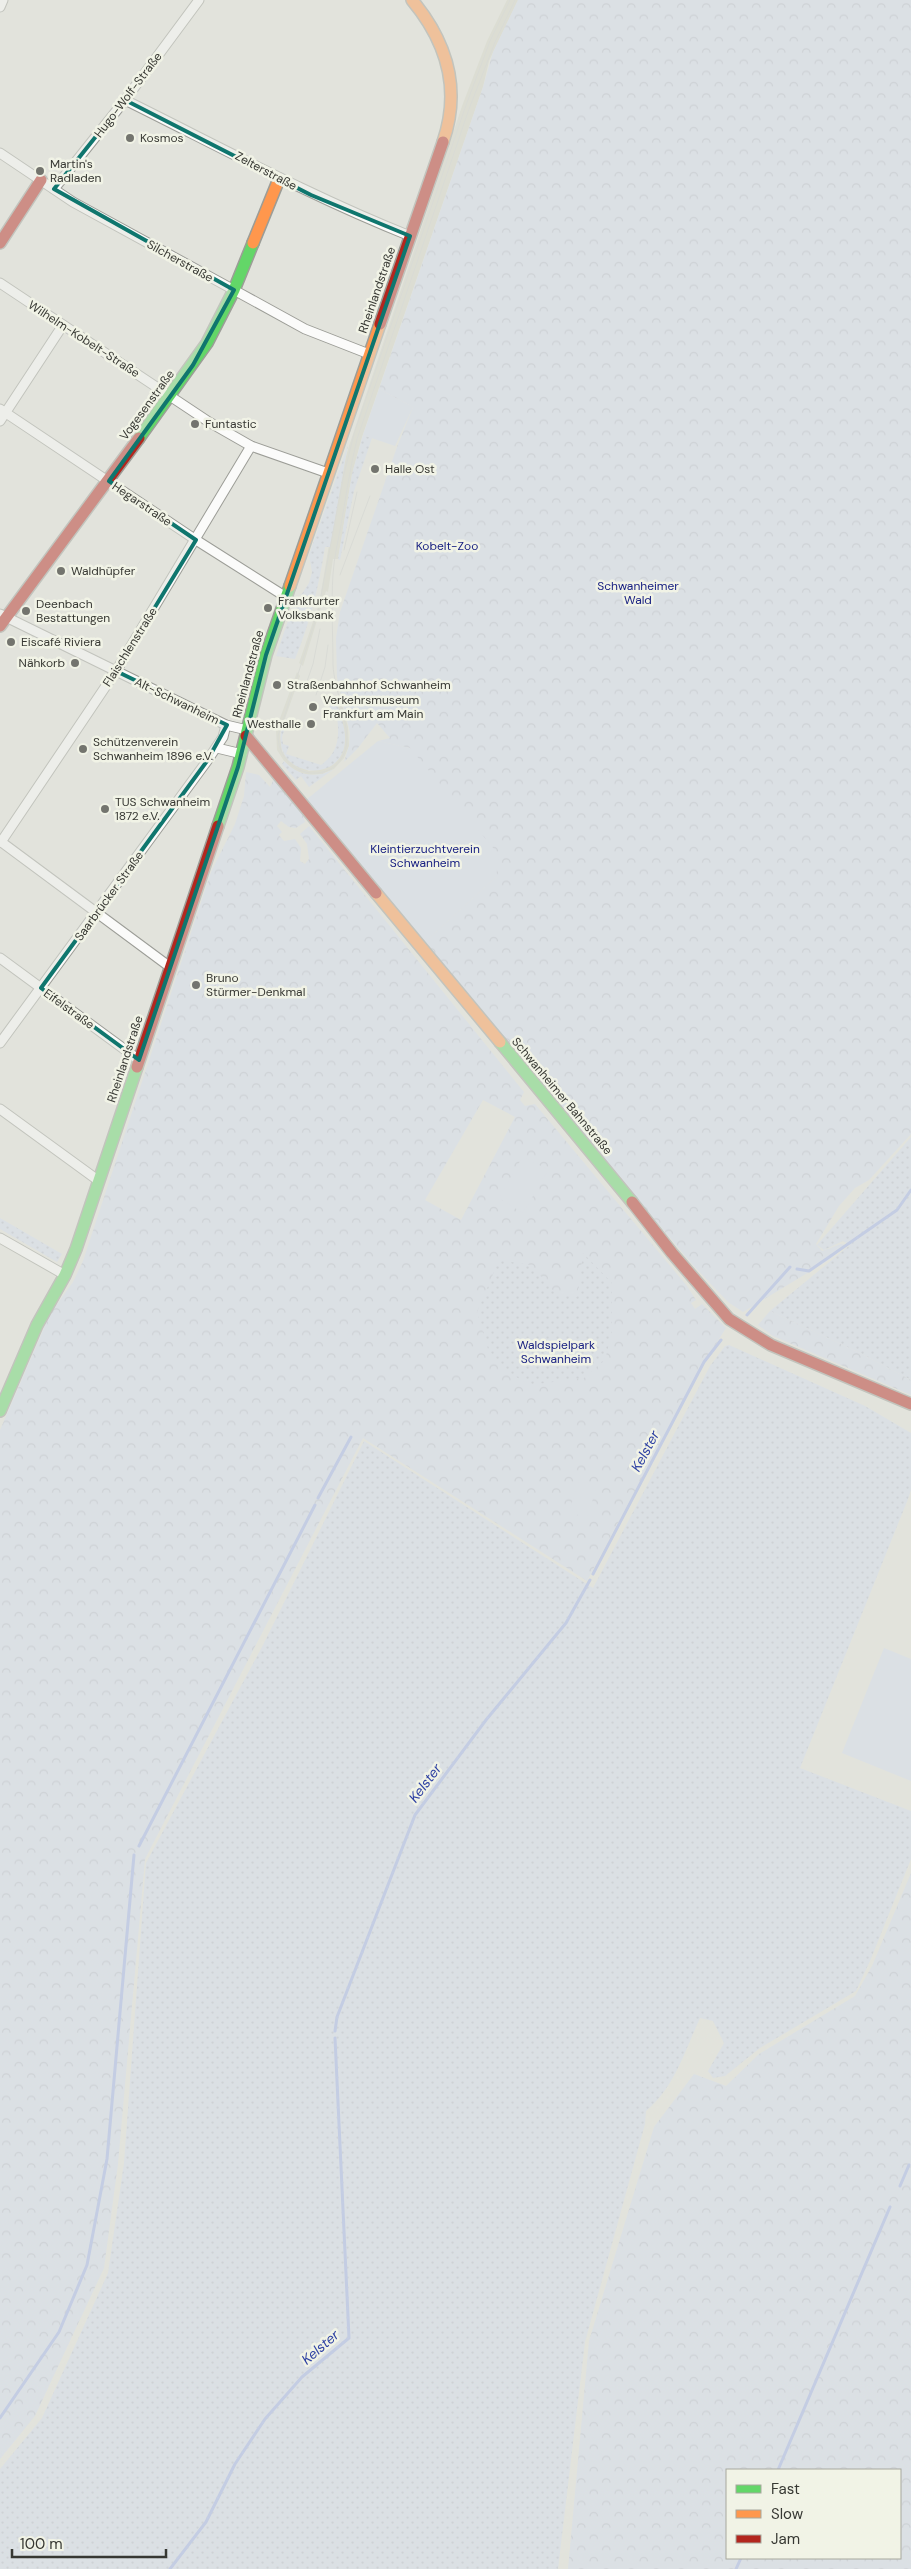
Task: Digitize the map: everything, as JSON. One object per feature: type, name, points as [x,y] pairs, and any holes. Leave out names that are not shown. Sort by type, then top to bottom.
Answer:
[{"type":"street","points":[[0,7],[3,0]]},
{"type":"street","name":"Hugo-Wolf-Straße","points":[[54,189],[125,100],[200,0]]},
{"type":"street","name":"Rheinlandstraße","points":[[0,1411],[37,1325],[65,1275],[99,1180],[242,754],[266,655],[448,127],[453,102],[451,77],[442,47],[412,0]]},
{"type":"street","name":"Zelterstraße","points":[[125,100],[263,168],[279,179],[410,236]]},
{"type":"street","name":"Silcherstraße","points":[[0,153],[73,202],[305,329],[369,354]]},
{"type":"street","name":"Vogesenstraße","points":[[2,619],[109,481],[207,344],[234,290],[279,179]]},
{"type":"street","points":[[0,243],[42,180]]},
{"type":"street","name":"Wilhelm-Kobelt-Straße","points":[[0,283],[210,422],[251,446],[328,473]]},
{"type":"street","points":[[0,421],[3,411],[63,325]]},
{"type":"street","name":"Hegarstraße","points":[[3,411],[196,540],[286,597]]},
{"type":"street","name":"Flaischlenstraße","points":[[0,842],[116,671],[251,446]]},
{"type":"street","name":"Alt-Schwanheim","points":[[2,619],[116,671],[226,725],[247,733]]},
{"type":"street","name":"Saarbrücker Straße","points":[[0,1043],[217,748],[226,725]]},
{"type":"street","name":"Schwanheimer Bahnstraße","points":[[247,733],[624,1191],[672,1253],[729,1319],[739,1327],[771,1345],[911,1404]]},
{"type":"street","points":[[217,748],[242,754]]},
{"type":"street","points":[[0,842],[98,912],[170,967]]},
{"type":"street","name":"Eifelstraße","points":[[0,958],[139,1060]]},
{"type":"street","points":[[0,1109],[99,1180]]},
{"type":"street","points":[[0,1238],[65,1275]]},
{"type":"highlighted area","points":[[125,100],[311,195],[410,236],[266,655],[238,767],[139,1060],[41,988],[207,761],[227,725],[116,671],[196,540],[109,481],[193,365],[234,290],[54,189]]},
{"type":"shaded area","points":[[507,0],[518,0],[489,61],[483,87],[362,437],[352,474],[338,559],[333,559],[328,592],[326,591],[303,666],[299,663],[319,604],[341,474],[349,446],[462,106],[487,41]]},
{"type":"shaded area","points":[[297,672],[300,676],[280,733],[282,751],[289,761],[309,771],[326,768],[345,740],[336,699],[340,698],[348,727],[349,746],[344,758],[334,769],[322,774],[308,775],[293,770],[277,750],[276,729]]},
{"type":"green space","name":"Schwanheimer Wald","points":[[518,0],[911,0],[911,1134],[869,1180],[855,1188],[839,1206],[816,1244],[822,1251],[841,1244],[845,1245],[832,1258],[743,1312],[728,1302],[691,1263],[424,943],[496,877],[410,748],[378,741],[390,738],[377,723],[358,748],[344,762],[349,746],[350,733],[337,677],[336,638],[340,612],[397,447],[413,407],[379,389],[483,87],[493,52]]},
{"type":"green space","points":[[379,389],[413,407],[395,446],[363,435]]},
{"type":"green space","points":[[363,435],[372,438],[354,491],[340,560],[338,559],[352,474]]},
{"type":"green space","points":[[348,445],[330,547],[325,547],[310,618],[295,659],[276,656],[292,609],[309,583],[312,572],[309,555]]},
{"type":"green space","points":[[336,699],[345,736],[341,755],[332,765],[321,770],[308,770],[296,766],[286,757],[281,744],[282,727],[285,728],[282,737],[283,744],[289,746],[286,754],[321,765],[332,754],[337,741],[336,711],[329,709],[332,700]]},
{"type":"green space","name":"Kleintierzuchtverein Schwanheim","points":[[378,741],[410,748],[499,855],[496,877],[424,943],[306,800]]},
{"type":"green space","points":[[284,761],[301,773],[314,775],[334,769],[309,787],[301,776],[296,780],[282,764]]},
{"type":"green space","points":[[246,772],[259,775],[270,787],[274,779],[303,814],[305,822],[296,828],[289,827],[281,821],[277,826],[282,832],[279,835],[284,841],[295,839],[301,848],[300,861],[305,864],[309,859],[307,844],[300,834],[309,826],[524,1092],[520,1100],[525,1106],[535,1104],[687,1286],[696,1300],[691,1303],[695,1309],[702,1304],[726,1328],[698,1372],[587,1581],[363,1438],[145,1859],[118,2164],[104,2268],[35,2416],[0,2459],[0,1430],[50,1314],[73,1282],[83,1261],[211,872],[235,824],[244,796]],"holes":[[[483,1100],[515,1117],[461,1220],[425,1200]],[[583,1253],[612,1283],[612,1332],[605,1360],[584,1378],[530,1385],[504,1370],[488,1349],[477,1312],[499,1260],[531,1265],[557,1295],[577,1297]]]},
{"type":"green space","name":"Waldspielpark Schwanheim","points":[[521,1127],[666,1283],[590,1567],[379,1432]]},
{"type":"green space","points":[[911,1137],[911,1380],[860,1353],[770,1311],[850,1245],[843,1241],[824,1250],[817,1245]]},
{"type":"green space","points":[[523,1156],[548,1170],[523,1213],[499,1198]]},
{"type":"green space","points":[[0,1218],[62,1254],[57,1262],[0,1229]]},
{"type":"green space","points":[[770,1311],[860,1353],[911,1380],[911,1395],[773,1336],[758,1325]]},
{"type":"green space","points":[[729,1345],[865,1406],[911,1433],[911,1490],[800,1768],[911,1811],[911,1859],[856,1991],[760,2048],[725,2076],[713,2078],[708,2071],[724,2043],[713,2021],[700,2018],[672,2079],[665,2091],[646,2111],[645,2124],[585,2342],[558,2569],[0,2569],[0,2469],[42,2418],[108,2273],[124,2163],[146,1863],[263,1645],[364,1441],[593,1588],[710,1366],[725,1346]]},
{"type":"green space","points":[[579,1480],[597,1486],[587,1518],[569,1512]]},
{"type":"green space","points":[[884,1648],[911,1659],[911,1781],[842,1753]]},
{"type":"green space","points":[[911,1873],[911,2569],[568,2569],[589,2341],[654,2127],[694,2074],[726,2086],[759,2054],[855,1996],[872,1966]]},
{"type":"waterway","name":"Kelster","points":[[797,1269],[809,1271],[897,1210],[911,1190]]},
{"type":"waterway","name":"Kelster","points":[[747,1315],[790,1267]]},
{"type":"waterway","name":"Kelster","points":[[593,1574],[704,1362],[721,1340]]},
{"type":"waterway","points":[[318,1498],[351,1437]]},
{"type":"waterway","points":[[139,1846],[315,1505]]},
{"type":"waterway","name":"Kelster","points":[[335,2031],[337,2017],[415,1815],[486,1720],[566,1623],[590,1580]]},
{"type":"waterway","points":[[0,2418],[59,2332],[87,2265],[107,2159],[134,1855]]},
{"type":"waterway","name":"Kelster","points":[[170,2569],[206,2522],[235,2464],[265,2419],[302,2377],[349,2338],[335,2038]]},
{"type":"waterway","points":[[900,2186],[909,2165]]},
{"type":"waterway","points":[[778,2469],[890,2207]]},
{"type":"waterway","points":[[736,2569],[741,2559]]},
{"type":"tram line","points":[[510,0],[490,41],[465,108],[354,434],[344,474],[318,612],[278,736],[281,750],[288,761],[297,769],[309,773],[320,773],[331,768],[340,760],[346,747],[346,730],[333,665],[332,585],[335,556],[357,439],[469,109],[495,42],[515,0]]},
{"type":"tram line","points":[[344,550],[357,492]]},
{"type":"tram line","points":[[340,575],[370,496]]},
{"type":"tram line","points":[[304,690],[313,664],[320,629]]},
{"type":"tram line","points":[[316,695],[325,667],[328,645]]},
{"type":"traffic: fast","points":[[139,438],[207,343],[234,290],[253,243]]},
{"type":"traffic: fast","points":[[218,826],[238,767],[266,655],[290,586]]},
{"type":"traffic: fast","points":[[500,1042],[632,1202]]},
{"type":"traffic: fast","points":[[0,1411],[37,1325],[65,1275],[76,1249],[137,1067]]},
{"type":"traffic: slow","points":[[412,0],[434,33],[447,67],[451,104],[443,142]]},
{"type":"traffic: slow","points":[[253,243],[279,179]]},
{"type":"traffic: slow","points":[[290,586],[380,324]]},
{"type":"traffic: slow","points":[[376,893],[500,1042]]},
{"type":"traffic: jam","points":[[380,324],[443,142]]},
{"type":"traffic: jam","points":[[0,243],[41,180]]},
{"type":"traffic: jam","points":[[0,626],[139,438]]},
{"type":"traffic: jam","points":[[246,736],[376,893]]},
{"type":"traffic: jam","points":[[137,1067],[218,826]]},
{"type":"traffic: jam","points":[[632,1202],[672,1253],[729,1319],[771,1345],[911,1404]]},
{"type":"place","name":"Kosmos","points":[[130,138]]},
{"type":"place","name":"Martin's Radladen","points":[[40,171]]},
{"type":"place","name":"Funtastic","points":[[195,424]]},
{"type":"place","name":"Halle Ost","points":[[375,469]]},
{"type":"place","name":"Waldhüpfer","points":[[61,571]]},
{"type":"place","name":"Frankfurter Volksbank","points":[[268,608]]},
{"type":"place","name":"Deenbach Bestattungen","points":[[26,611]]},
{"type":"place","name":"Eiscafé Riviera","points":[[11,642]]},
{"type":"place","name":"Nähkorb","points":[[75,663]]},
{"type":"place","name":"Straßenbahnhof Schwanheim","points":[[277,685]]},
{"type":"place","name":"Verkehrsmuseum Frankfurt am Main","points":[[313,707]]},
{"type":"place","name":"Westhalle","points":[[311,724]]},
{"type":"place","name":"Schützenverein Schwanheim 1896 e.V.","points":[[83,749]]},
{"type":"place","name":"TUS Schwanheim 1872 e.V.","points":[[105,809]]},
{"type":"place","name":"Bruno Stürmer-Denkmal","points":[[196,985]]},
{"type":"park label","name":"Kobelt-Zoo","points":[[447,546]]}]
